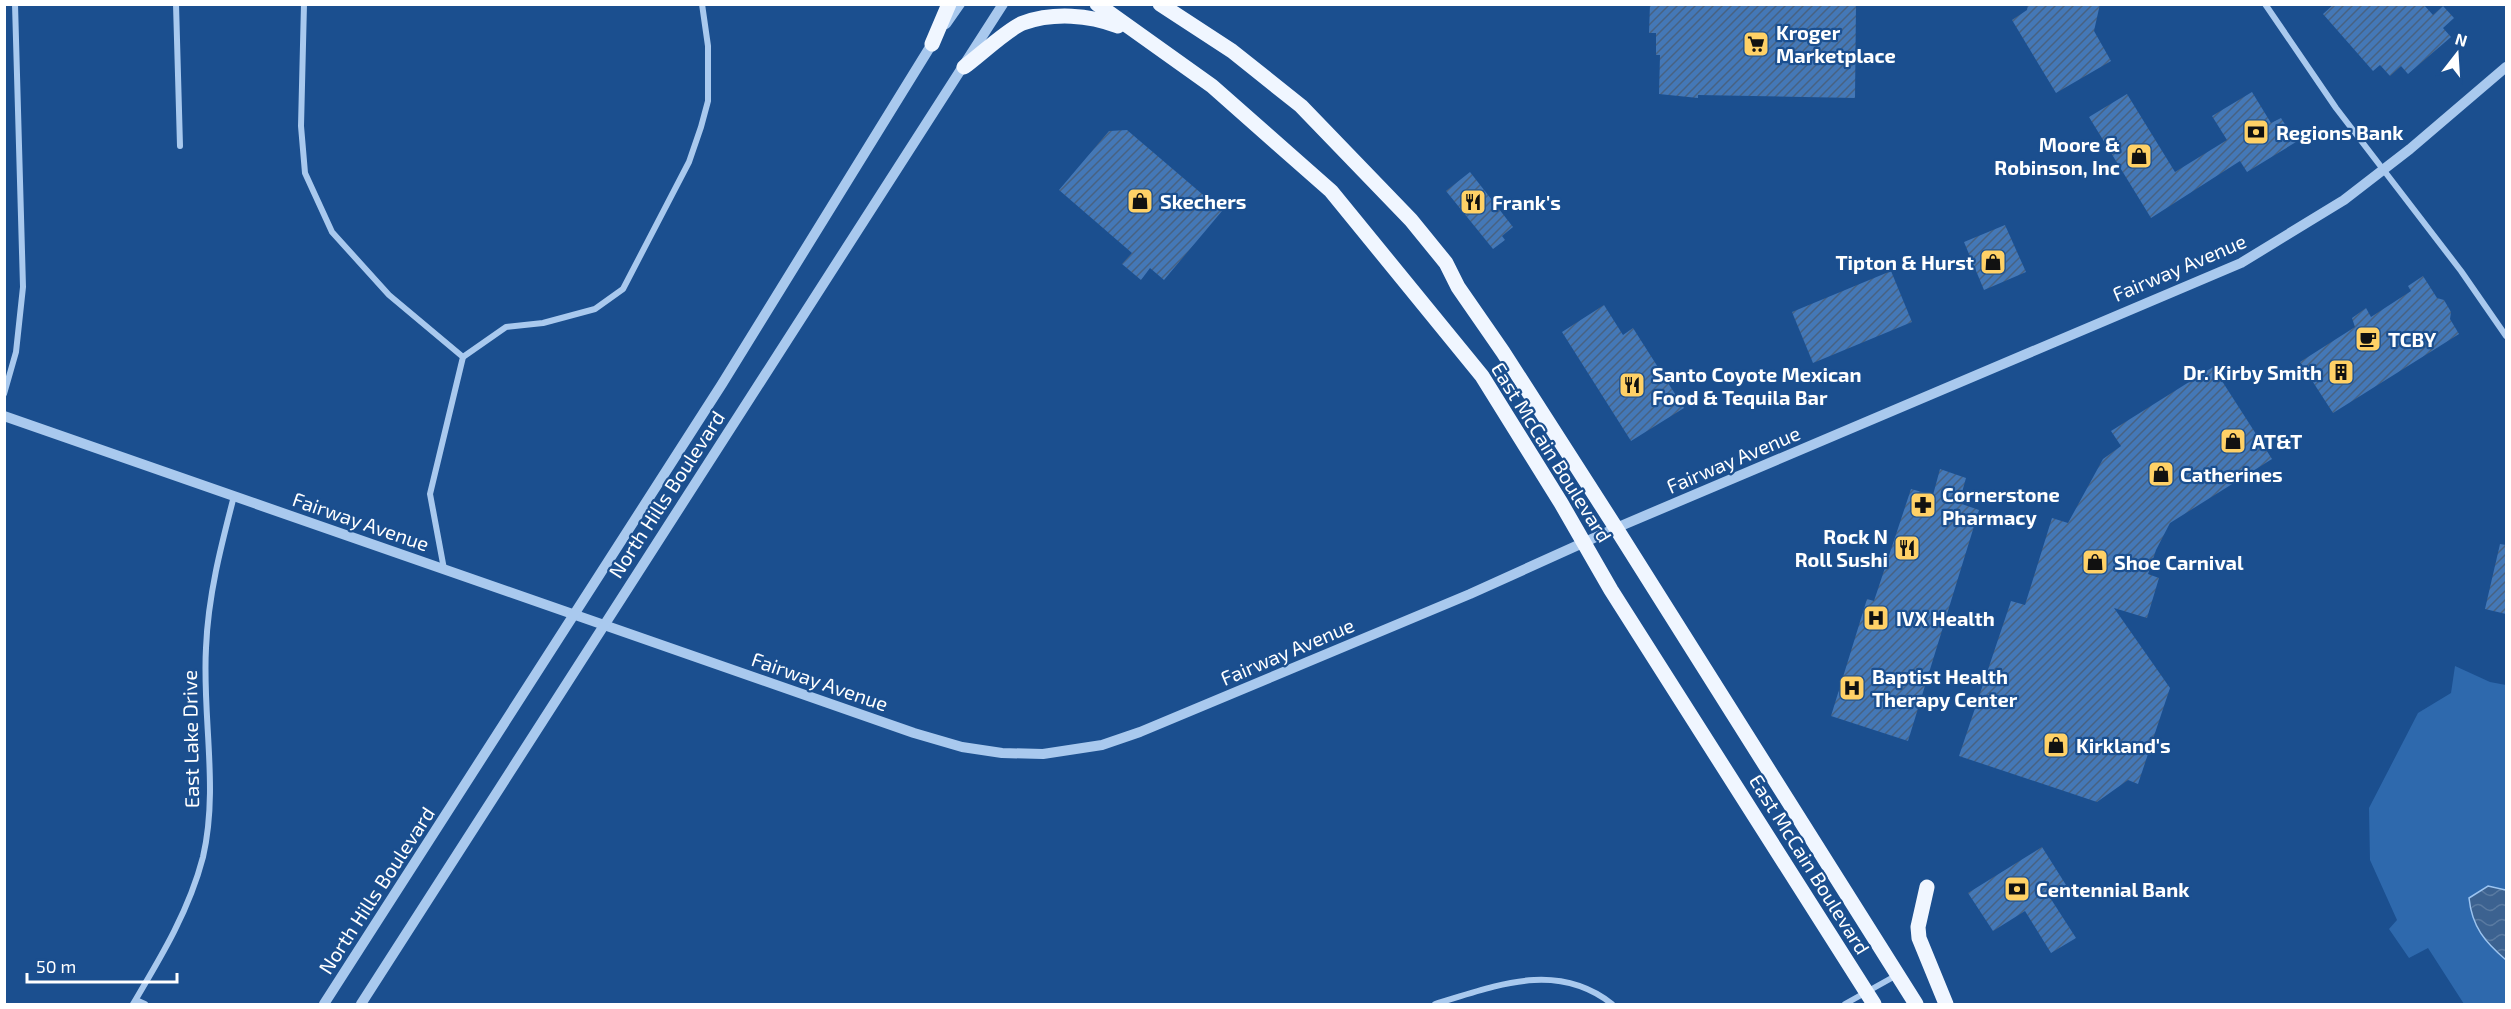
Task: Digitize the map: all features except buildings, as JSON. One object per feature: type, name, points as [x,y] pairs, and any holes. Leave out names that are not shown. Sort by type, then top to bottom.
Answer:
[{"type":"main road","points":[[932,44],[949,4]]},
{"type":"main road","name":"East McCain Boulevard","points":[[1097,4],[1204,80],[1250,117],[1331,191],[1482,376],[1584,543],[1871,999]]},
{"type":"main road","name":"East McCain Boulevard","points":[[1160,4],[1232,51],[1301,106],[1411,220],[1446,264],[1458,287],[1616,528],[1897,975],[1912,1003]]},
{"type":"main road","points":[[964,67],[1022,23],[1050,18],[1096,18],[1141,35]]},
{"type":"main road","points":[[1927,887],[1918,927],[1919,938],[1946,1005]]},
{"type":"street","points":[[4,393],[16,352],[23,287],[15,4]]},
{"type":"street","points":[[176,4],[180,146]]},
{"type":"street","points":[[304,4],[301,126],[305,173],[332,232],[389,295],[462,357]]},
{"type":"street","points":[[444,569],[430,494],[462,357],[506,327],[543,323],[595,309],[623,289],[689,162],[708,101],[708,46],[702,4]]},
{"type":"street","name":"North Hills Boulevard","points":[[324,1005],[716,394],[932,44],[960,4]]},
{"type":"street","name":"North Hills Boulevard","points":[[361,1005],[1003,4]]},
{"type":"street","points":[[2265,4],[2336,108],[2384,169],[2506,336]]},
{"type":"street","name":"Fairway Avenue","points":[[4,416],[962,747],[1002,753],[1043,754],[1081,749],[1140,732],[1470,594],[1616,528],[2241,263],[2307,224],[2384,169],[2506,67]]},
{"type":"street","name":"East Lake Drive","points":[[135,1002],[172,937],[190,899],[203,855],[208,817],[210,767],[206,660],[209,606],[234,496]]},
{"type":"street","points":[[1845,1005],[1871,999],[1897,975]]},
{"type":"street","points":[[1435,1005],[1506,984],[1548,979],[1582,986],[1612,1005]]},
{"type":"street","points":[[135,1002],[145,1005]]},
{"type":"shaded area","points":[[2455,666],[2490,682],[2506,685],[2506,1004],[2464,1004],[2428,948],[2409,958],[2389,929],[2397,920],[2370,860],[2369,808],[2418,713],[2451,693]]},
{"type":"water","points":[[2488,886],[2506,890],[2506,960],[2481,933],[2473,917],[2469,898]]},
{"type":"place","name":"Kroger Marketplace","points":[[1756,44]]},
{"type":"place","name":"Regions Bank","points":[[2256,132]]},
{"type":"place","name":"Moore & Robinson, Inc","points":[[2139,156]]},
{"type":"place","name":"Skechers","points":[[1140,201]]},
{"type":"place","name":"Frank's","points":[[1473,202]]},
{"type":"place","name":"Tipton & Hurst","points":[[1993,262]]},
{"type":"place","name":"TCBY","points":[[2368,339]]},
{"type":"place","name":"Dr. Kirby Smith","points":[[2341,372]]},
{"type":"place","name":"Santo Coyote Mexican Food & Tequila Bar","points":[[1632,385]]},
{"type":"place","name":"AT&T","points":[[2233,441]]},
{"type":"place","name":"Catherines","points":[[2161,474]]},
{"type":"place","name":"Cornerstone Pharmacy","points":[[1923,505]]},
{"type":"place","name":"Rock N Roll Sushi","points":[[1907,548]]},
{"type":"place","name":"Shoe Carnival","points":[[2095,562]]},
{"type":"place","name":"IVX Health","points":[[1876,618]]},
{"type":"place","name":"Baptist Health Therapy Center","points":[[1852,688]]},
{"type":"place","name":"Kirkland's","points":[[2056,745]]},
{"type":"place","name":"Centennial Bank","points":[[2017,889]]}]
